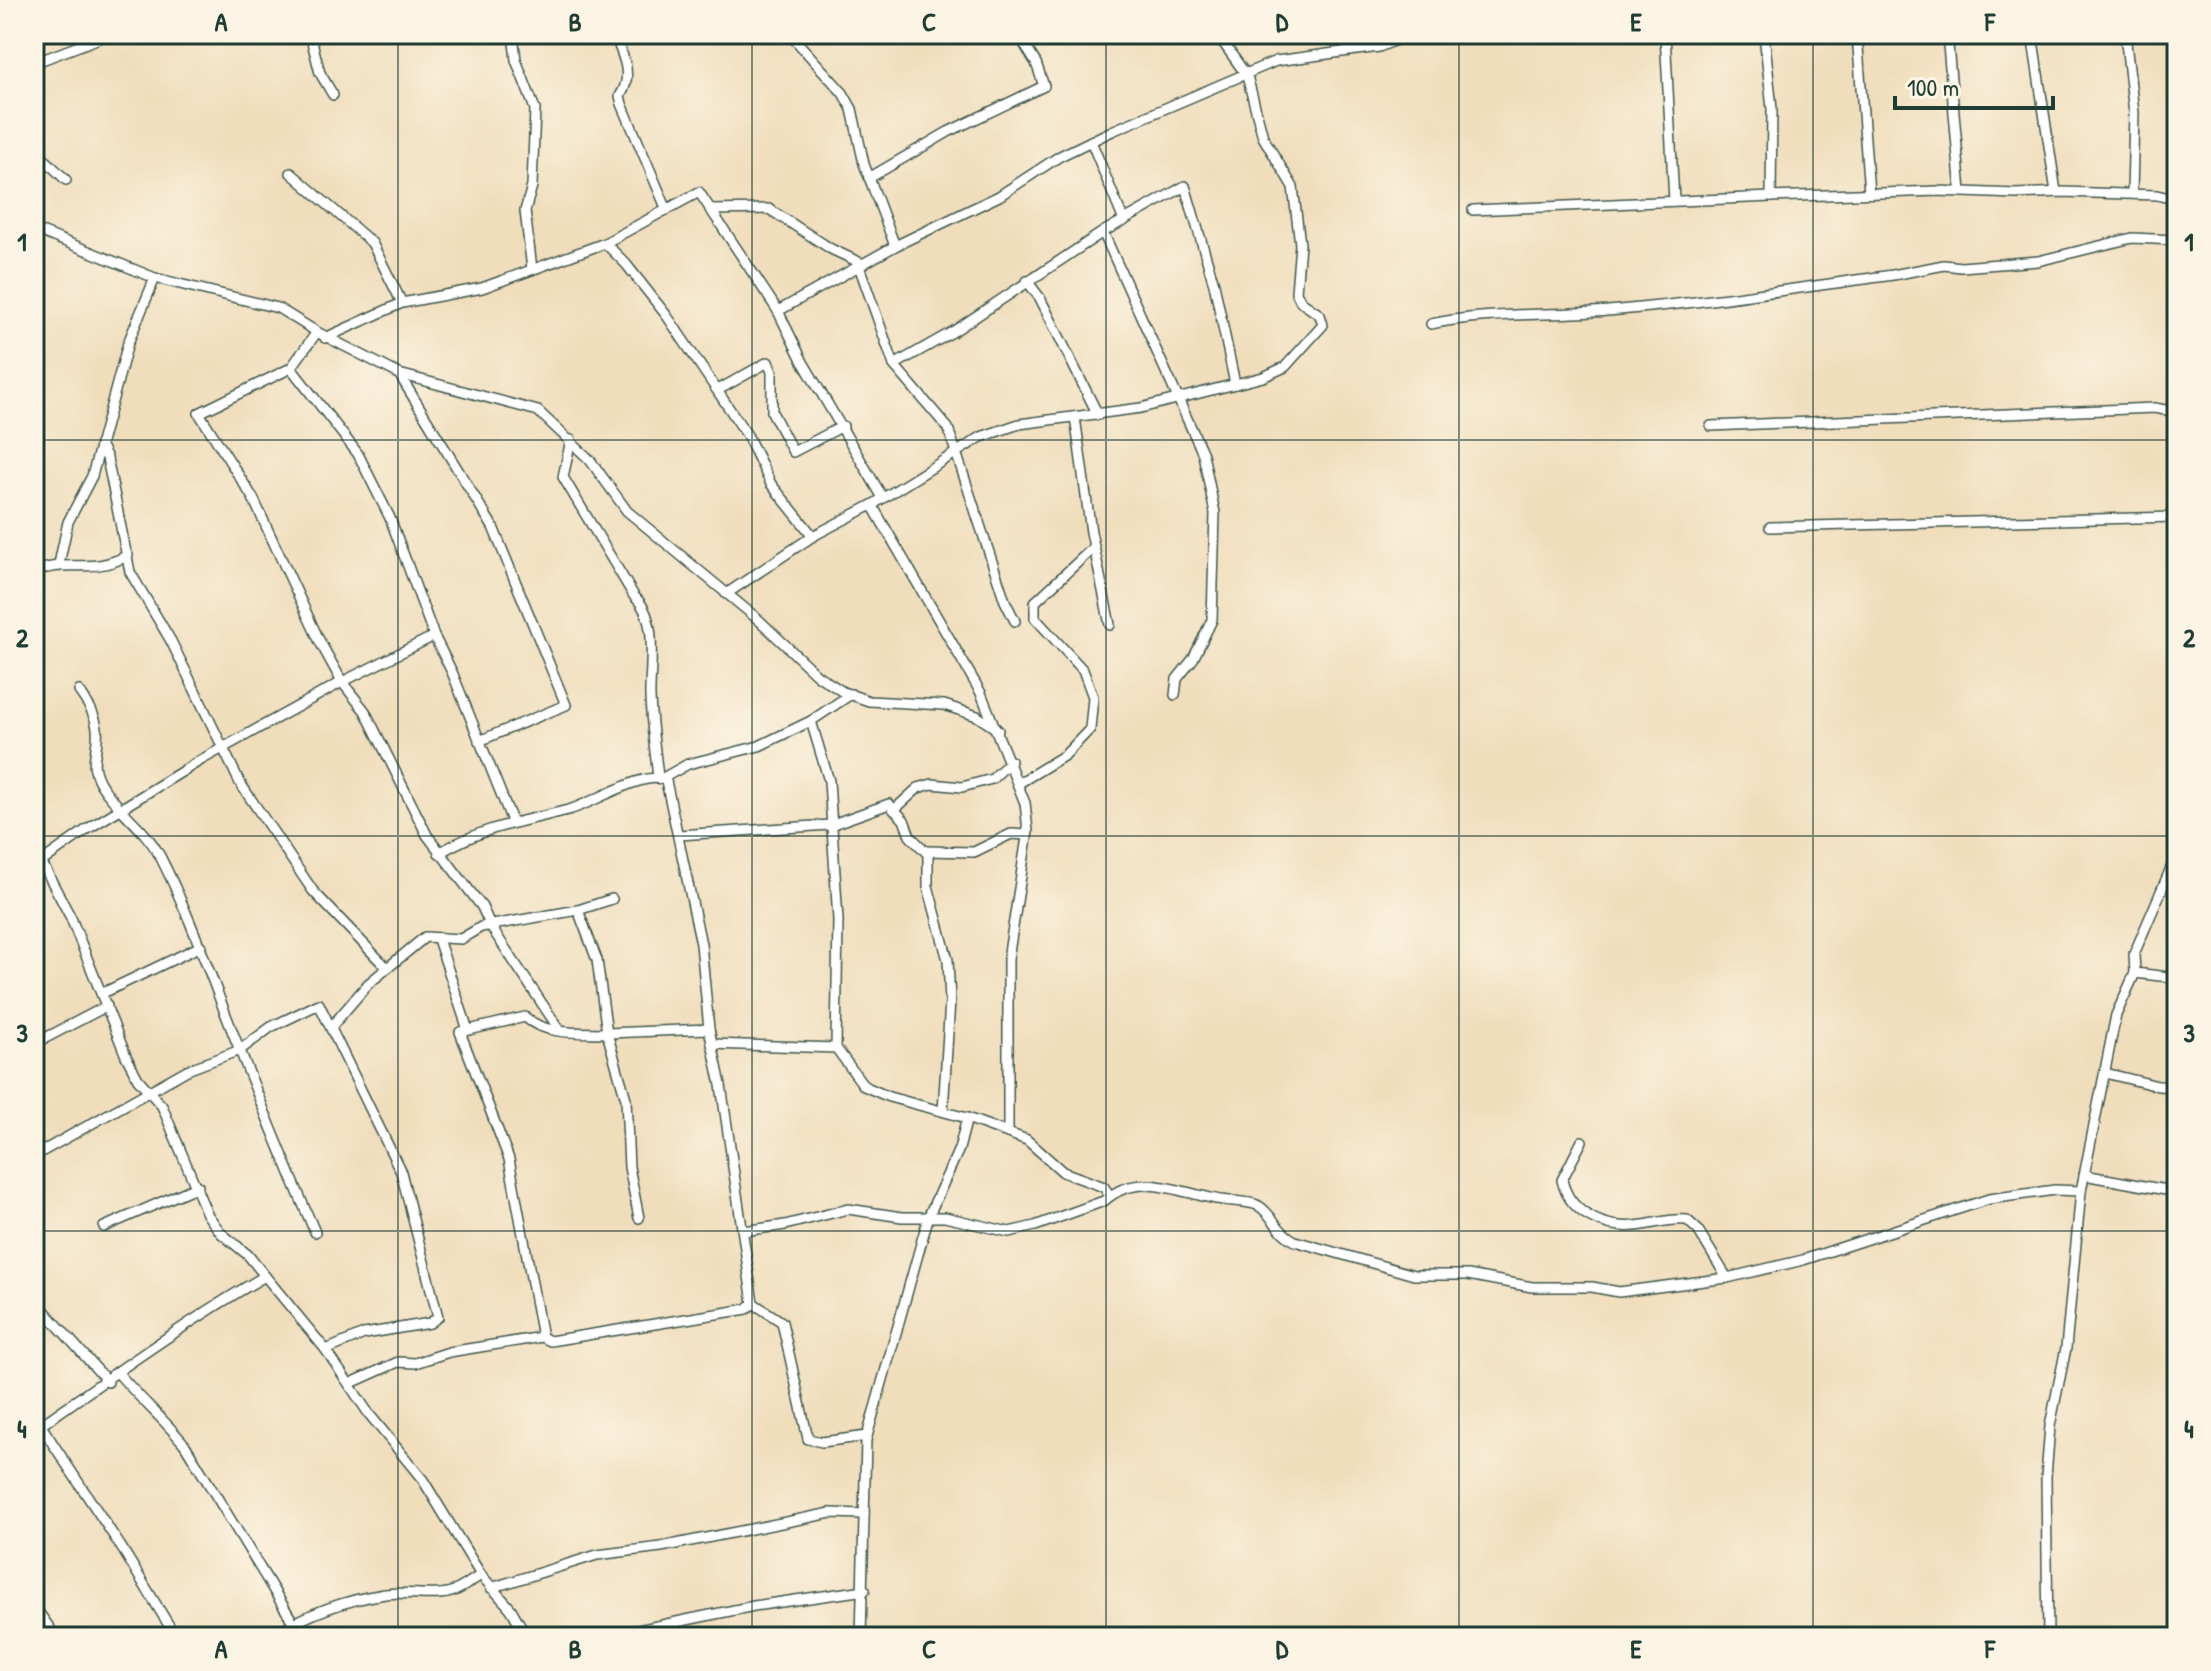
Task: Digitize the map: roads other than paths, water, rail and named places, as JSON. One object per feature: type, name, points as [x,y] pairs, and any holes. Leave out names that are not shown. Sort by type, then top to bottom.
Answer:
[{"type":"street","points":[[34,63],[110,34]]},
{"type":"street","points":[[310,34],[320,73],[333,95]]},
{"type":"street","points":[[513,34],[516,60],[535,109],[532,186],[525,211],[532,269]]},
{"type":"street","points":[[614,34],[628,74],[627,86],[620,96],[622,104],[667,210]]},
{"type":"street","points":[[790,34],[843,93],[852,109],[869,178],[895,246]]},
{"type":"street","points":[[869,178],[948,132],[1044,86],[1036,63],[1018,34]]},
{"type":"street","points":[[726,594],[813,536],[956,456],[981,437],[1019,424],[1141,408],[1235,384],[1285,367],[1323,325],[1320,315],[1301,302],[1296,292],[1300,244],[1293,187],[1263,137],[1247,76],[1217,34]]},
{"type":"street","points":[[778,311],[895,246],[999,196],[1060,156],[1091,141],[1276,61],[1379,47],[1410,34]]},
{"type":"street","points":[[1665,34],[1674,201]]},
{"type":"street","points":[[1764,34],[1772,109],[1771,197]]},
{"type":"street","points":[[1857,34],[1869,193]]},
{"type":"street","points":[[1947,34],[1961,192]]},
{"type":"street","points":[[2032,34],[2056,192]]},
{"type":"street","points":[[2125,34],[2134,113],[2132,194]]},
{"type":"street","points":[[1091,141],[1124,221]]},
{"type":"street","points":[[34,149],[66,180]]},
{"type":"street","points":[[291,173],[372,243],[402,303]]},
{"type":"street","points":[[894,365],[954,331],[1103,232],[1185,186],[1214,284],[1235,384]]},
{"type":"street","points":[[559,1029],[491,927],[482,907],[439,853],[365,711],[342,682],[253,498],[199,413],[291,368],[321,335],[402,303],[454,296],[605,243],[699,192],[778,311],[803,362],[883,498]]},
{"type":"street","points":[[1473,210],[1869,193],[2056,192],[2132,194],[2177,200]]},
{"type":"street","points":[[710,210],[769,209],[861,265],[894,365],[948,428],[1005,601],[1015,621]]},
{"type":"street","points":[[2177,227],[2177,285]]},
{"type":"street","points":[[34,229],[155,278],[278,308],[321,335],[399,374],[538,411],[571,440],[627,511],[817,675],[869,701],[944,705],[977,716],[998,730]]},
{"type":"street","points":[[1103,232],[1203,454],[1215,513],[1212,620],[1193,659],[1177,679],[1175,695]]},
{"type":"street","points":[[1431,324],[1456,319],[1544,317],[1651,307],[1893,275],[1929,266],[2038,261],[2132,238],[2175,240]]},
{"type":"street","points":[[605,243],[647,290],[718,390],[771,484],[813,536]]},
{"type":"street","points":[[59,564],[68,522],[92,476],[128,343],[155,278]]},
{"type":"street","points":[[1027,281],[1040,298],[1098,415]]},
{"type":"street","points":[[718,390],[768,362],[772,372],[772,412],[793,452],[843,426]]},
{"type":"street","points":[[291,368],[358,454],[390,518],[434,636],[512,821]]},
{"type":"street","points":[[399,374],[493,527],[566,705],[479,741]]},
{"type":"street","points":[[1711,426],[2154,408],[2177,412]]},
{"type":"street","points":[[1075,417],[1094,547],[1110,625]]},
{"type":"street","points":[[571,440],[563,477],[641,603],[647,621],[653,658],[650,693],[660,778],[679,835],[701,944],[709,1029],[744,1231],[753,1303],[782,1322],[808,1439],[822,1442],[867,1436]]},
{"type":"street","points":[[100,444],[107,458],[130,572],[171,641],[240,783],[270,833],[313,891],[386,967]]},
{"type":"street","points":[[872,505],[981,693],[1011,761],[1025,803],[1027,835],[1008,959],[1008,1133]]},
{"type":"street","points":[[1770,527],[2177,517]]},
{"type":"street","points":[[1019,783],[1065,755],[1090,729],[1093,697],[1083,670],[1035,618],[1035,602],[1094,547]]},
{"type":"street","points":[[34,573],[59,564],[79,568],[95,566],[128,555]]},
{"type":"street","points":[[434,636],[224,747],[67,842],[38,865],[71,918],[126,1056],[162,1106],[198,1186],[207,1214],[221,1233],[248,1255],[326,1350],[437,1500],[481,1575],[511,1609],[527,1637]]},
{"type":"street","points":[[79,691],[94,713],[98,731],[92,757],[94,771],[103,787],[146,833],[160,857],[201,946],[315,1232]]},
{"type":"street","points":[[439,853],[469,836],[512,821],[570,810],[633,783],[660,778],[688,764],[759,746],[811,721],[851,694]]},
{"type":"street","points":[[811,721],[829,781],[838,920],[836,1048],[864,1086],[889,1097],[967,1118],[1027,1140],[1063,1172],[1104,1187],[1109,1195]]},
{"type":"street","points":[[894,810],[918,788],[932,784],[962,787],[992,779],[1011,761]]},
{"type":"street","points":[[679,835],[830,825],[889,804],[904,820],[910,836],[928,854]]},
{"type":"street","points":[[943,1111],[949,973],[928,886],[926,851],[974,852],[1011,834],[1027,835]]},
{"type":"street","points":[[2048,1637],[2046,1477],[2050,1426],[2066,1348],[2081,1191],[2116,1015],[2135,973],[2134,954],[2171,868],[2177,862]]},
{"type":"street","points":[[332,1026],[386,967],[425,937],[461,939],[481,927],[578,910],[612,899]]},
{"type":"street","points":[[578,910],[597,960],[607,1033],[626,1099],[629,1167],[639,1218]]},
{"type":"street","points":[[438,939],[468,1030]]},
{"type":"street","points":[[103,993],[201,946]]},
{"type":"street","points":[[2135,973],[2177,978]]},
{"type":"street","points":[[34,1156],[187,1070],[240,1050],[314,1003],[319,1004],[401,1172],[438,1317],[430,1323],[364,1334],[326,1350]]},
{"type":"street","points":[[34,1044],[107,1006]]},
{"type":"street","points":[[542,1337],[509,1159],[460,1032],[525,1017],[543,1027],[570,1034],[709,1029]]},
{"type":"street","points":[[712,1044],[836,1048]]},
{"type":"street","points":[[2105,1073],[2177,1087]]},
{"type":"street","points":[[861,1637],[865,1590],[867,1436],[929,1215],[959,1149],[967,1118]]},
{"type":"street","points":[[1582,1141],[1562,1180],[1564,1192],[1575,1205],[1592,1220],[1627,1226],[1687,1220],[1698,1230],[1727,1278]]},
{"type":"street","points":[[2084,1175],[2177,1192]]},
{"type":"street","points":[[744,1231],[785,1225],[848,1209],[902,1217],[929,1215],[995,1229],[1022,1230],[1104,1201],[1109,1195],[1134,1185],[1152,1184],[1257,1205],[1283,1234],[1295,1241],[1414,1275],[1468,1275],[1508,1285],[1592,1287],[1619,1292],[1727,1278],[1803,1260],[1989,1199],[2055,1190],[2081,1191]]},
{"type":"street","points":[[104,1227],[198,1186]]},
{"type":"street","points":[[37,1428],[108,1382],[176,1329],[265,1276]]},
{"type":"street","points":[[34,1299],[108,1382]]},
{"type":"street","points":[[349,1384],[398,1362],[415,1363],[449,1352],[542,1337],[550,1341],[747,1309],[753,1303]]},
{"type":"street","points":[[119,1374],[185,1445],[252,1560],[293,1622],[298,1637]]},
{"type":"street","points":[[34,1415],[37,1428],[123,1550],[176,1637]]},
{"type":"street","points":[[491,1588],[597,1555],[661,1547],[831,1513],[864,1514]]},
{"type":"street","points":[[269,1637],[293,1622],[335,1604],[385,1594],[455,1591],[481,1575]]},
{"type":"street","points":[[604,1637],[754,1606],[865,1590]]},
{"type":"street","points":[[34,1606],[56,1637]]}]
